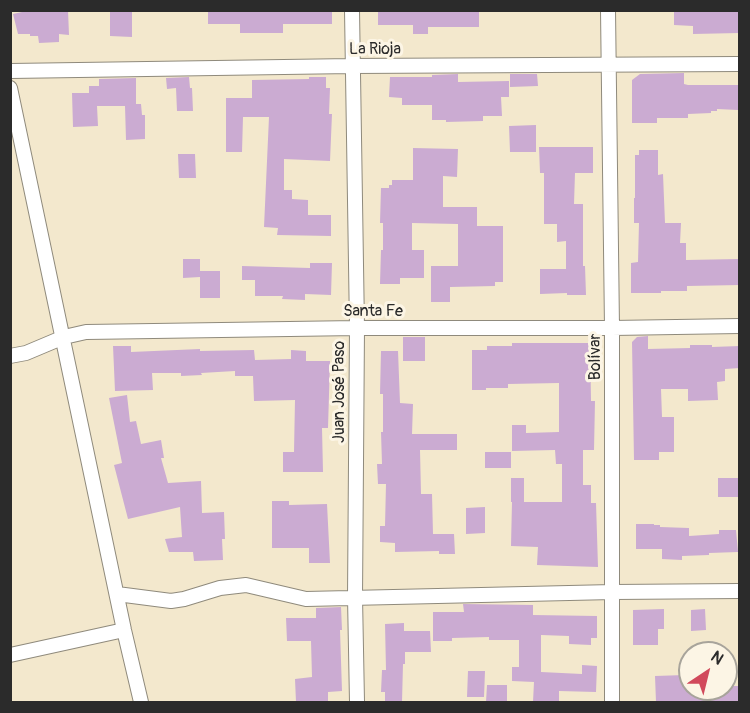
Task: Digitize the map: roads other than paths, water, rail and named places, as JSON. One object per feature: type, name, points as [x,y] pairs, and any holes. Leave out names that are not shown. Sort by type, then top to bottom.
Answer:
[{"type":"street","name":"Juan José Paso","points":[[352,10],[357,328],[355,597],[357,702]]},
{"type":"street","name":"Bolívar","points":[[608,10],[612,328],[612,702]]},
{"type":"street","name":"La Rioja","points":[[10,71],[740,64]]},
{"type":"street","points":[[10,88],[141,702]]},
{"type":"street","name":"Santa Fe","points":[[10,356],[26,353],[64,337],[86,332],[740,326]]},
{"type":"street","points":[[117,594],[171,601],[220,588],[246,585],[306,599],[740,591]]},
{"type":"street","points":[[10,655],[124,630]]}]
